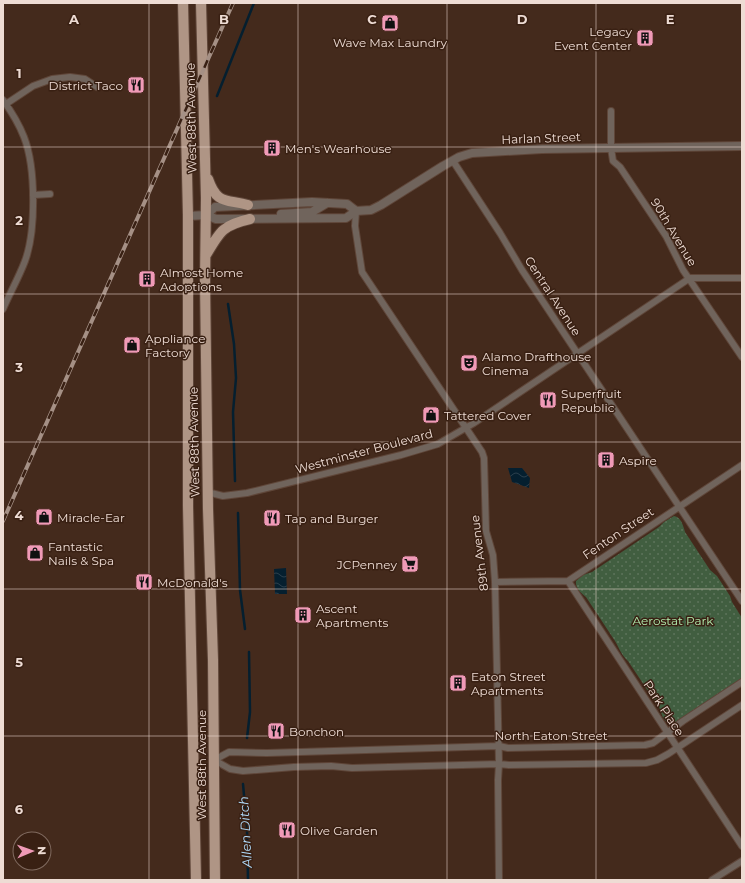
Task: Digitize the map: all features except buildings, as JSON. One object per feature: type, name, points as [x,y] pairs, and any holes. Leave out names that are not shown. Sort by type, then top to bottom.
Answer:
[{"type":"main road","name":"West 88th Avenue","points":[[183,3],[188,216],[188,506],[196,880]]},
{"type":"main road","name":"West 88th Avenue","points":[[201,3],[206,216],[205,257],[208,492],[212,640],[215,880]]},
{"type":"main road","points":[[205,171],[212,189],[222,200],[248,205]]},
{"type":"main road","points":[[205,257],[219,233],[234,223],[250,219]]},
{"type":"street","points":[[3,309],[25,261],[33,226],[33,195],[28,149],[20,127],[5,102],[33,86],[52,79],[70,77],[85,79],[97,88]]},
{"type":"street","name":"90th Avenue","points":[[611,111],[611,148],[613,161],[620,167],[666,236],[683,270],[690,278],[742,357]]},
{"type":"street","name":"Harlan Street","points":[[188,216],[206,216],[216,219],[346,218],[356,211],[371,210],[381,205],[452,160],[479,152],[742,146]]},
{"type":"street","name":"Central Avenue","points":[[452,160],[577,353],[742,602]]},
{"type":"street","points":[[33,195],[50,194]]},
{"type":"street","name":"Harlan Street","points":[[206,216],[216,207],[312,202],[347,204],[356,211]]},
{"type":"street","points":[[265,219],[284,213],[312,212],[327,203]]},
{"type":"street","name":"89th Avenue","points":[[356,211],[355,226],[362,272],[482,452],[484,458],[486,531],[493,555],[495,582],[499,746],[499,880]]},
{"type":"street","points":[[690,278],[742,278]]},
{"type":"street","name":"Westminster Boulevard","points":[[208,492],[223,496],[247,493],[401,455],[438,444],[455,432],[466,428],[690,278]]},
{"type":"street","name":"Fenton Street","points":[[568,581],[742,465]]},
{"type":"street","points":[[495,582],[568,581]]},
{"type":"street","name":"Park Place","points":[[568,581],[742,846]]},
{"type":"street","name":"North Eaton Street","points":[[214,760],[229,752],[267,753],[499,746],[508,748],[645,745],[653,743],[742,682]]},
{"type":"street","points":[[214,760],[230,769],[243,771],[294,767],[352,768],[499,764],[646,763],[660,759],[742,705]]},
{"type":"street","points":[[712,880],[742,861]]},
{"type":"green space","name":"Aerostat Park","points":[[674,516],[680,520],[685,532],[710,570],[717,576],[742,618],[742,678],[674,723],[670,724],[664,720],[660,709],[628,661],[623,656],[586,597],[576,586],[576,581],[583,575],[592,572]]},
{"type":"water","points":[[508,468],[522,468],[530,478],[529,488],[512,482]]},
{"type":"water","name":"Ascent Apartments","points":[[286,568],[287,594],[275,594],[274,569]]},
{"type":"waterway","points":[[217,96],[254,3]]},
{"type":"waterway","points":[[228,304],[234,344],[236,378],[233,412],[235,481]]},
{"type":"waterway","points":[[238,513],[240,590],[245,629]]},
{"type":"waterway","points":[[247,738],[250,712],[249,652]]},
{"type":"waterway","name":"Allen Ditch","points":[[243,784],[247,828],[248,880]]},
{"type":"railway","points":[[3,521],[233,3]]},
{"type":"place","name":"Wave Max Laundry","points":[[390,23]]},
{"type":"place","name":"Legacy Event Center","points":[[645,38]]},
{"type":"place","name":"District Taco","points":[[136,85]]},
{"type":"place","name":"Men's Wearhouse","points":[[272,148]]},
{"type":"place","name":"Almost Home Adoptions","points":[[147,279]]},
{"type":"place","name":"Appliance Factory","points":[[132,345]]},
{"type":"place","name":"Alamo Drafthouse Cinema","points":[[469,363]]},
{"type":"place","name":"Superfruit Republic","points":[[548,400]]},
{"type":"place","name":"Tattered Cover","points":[[431,415]]},
{"type":"place","name":"Aspire","points":[[606,460]]},
{"type":"place","name":"Miracle-Ear","points":[[44,517]]},
{"type":"place","name":"Tap and Burger","points":[[272,518]]},
{"type":"place","name":"Fantastic Nails & Spa","points":[[35,553]]},
{"type":"place","name":"JCPenney","points":[[410,564]]},
{"type":"place","name":"McDonald's","points":[[144,582]]},
{"type":"place","name":"Ascent Apartments","points":[[303,615]]},
{"type":"place","name":"Eaton Street Apartments","points":[[458,683]]},
{"type":"place","name":"Bonchon","points":[[276,731]]},
{"type":"place","name":"Olive Garden","points":[[287,830]]}]
